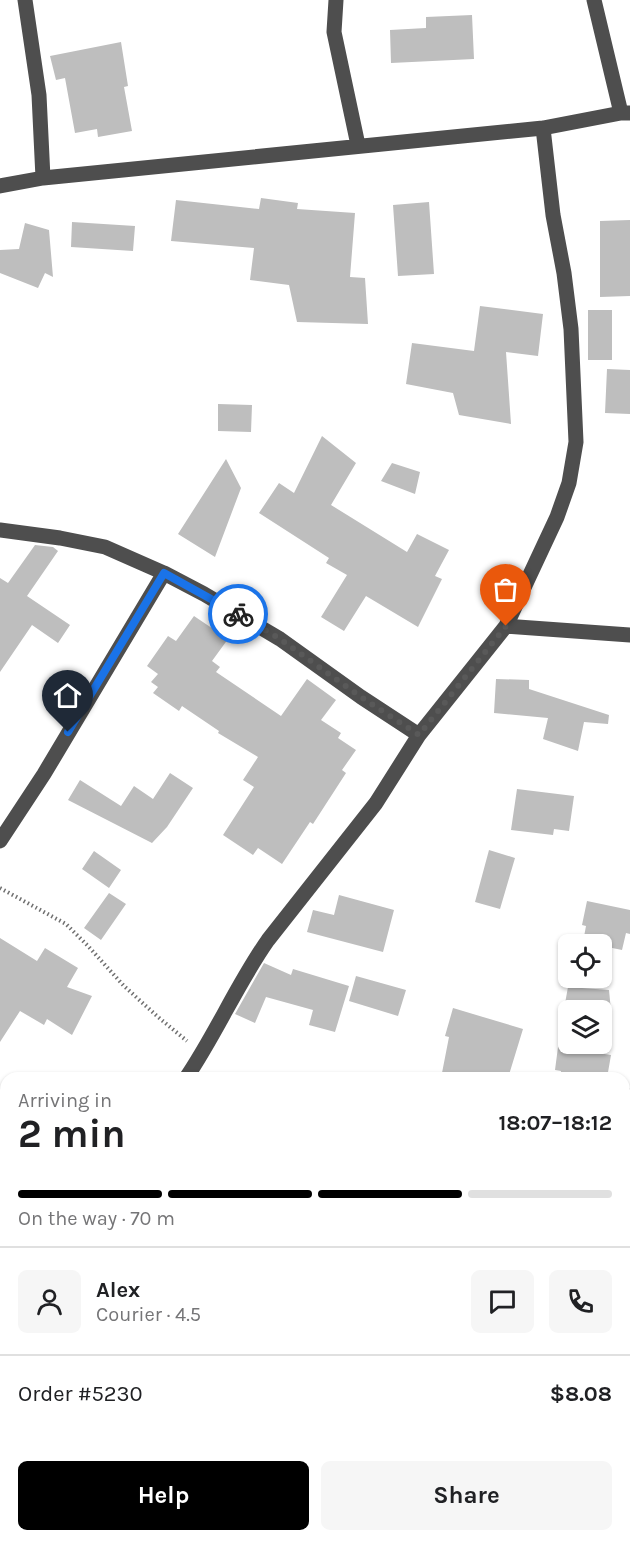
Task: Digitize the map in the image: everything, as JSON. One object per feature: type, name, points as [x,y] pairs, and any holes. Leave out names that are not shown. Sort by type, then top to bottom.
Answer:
[{"type":"street","points":[[25,0],[39,95],[43,178]]},
{"type":"street","points":[[336,0],[334,32],[358,146]]},
{"type":"street","points":[[0,186],[43,178],[543,128],[625,113],[594,0]]},
{"type":"street","points":[[190,1072],[255,958],[376,803],[419,735],[506,626],[557,517],[569,483],[576,442],[571,329],[564,273],[553,215],[543,128]]},
{"type":"street","points":[[0,530],[105,547],[164,573],[280,639],[419,735]]},
{"type":"street","points":[[0,841],[44,774],[164,573]]},
{"type":"street","points":[[506,626],[630,635]]},
{"type":"path","points":[[0,888],[66,924],[124,986],[202,1053]]},
{"type":"building","points":[[472,15],[474,59],[391,63],[390,30],[426,28],[426,17]]},
{"type":"building","points":[[121,42],[128,86],[124,87],[132,131],[98,137],[97,129],[75,133],[65,78],[56,80],[50,56]]},
{"type":"building","points":[[261,198],[298,203],[297,209],[355,213],[350,277],[365,278],[368,324],[297,322],[289,285],[250,280],[254,248],[171,241],[176,200],[259,209]]},
{"type":"building","points":[[429,202],[434,274],[398,276],[393,205]]},
{"type":"building","points":[[630,220],[630,296],[600,297],[600,221]]},
{"type":"building","points":[[72,222],[135,226],[133,251],[71,247]]},
{"type":"building","points":[[25,223],[49,230],[53,277],[45,273],[38,288],[0,273],[0,250],[19,249]]},
{"type":"building","points":[[480,306],[543,314],[538,356],[506,352],[511,424],[459,415],[453,393],[406,384],[412,343],[474,351]]},
{"type":"building","points":[[588,310],[612,310],[612,360],[588,360]]},
{"type":"building","points":[[607,369],[630,370],[630,414],[605,413]]},
{"type":"building","points":[[218,404],[252,405],[251,432],[218,431]]},
{"type":"building","points":[[322,436],[356,463],[331,505],[407,552],[417,534],[449,550],[435,576],[442,579],[418,627],[366,596],[344,631],[321,617],[347,575],[326,563],[329,558],[259,513],[279,483],[294,493]]},
{"type":"building","points":[[226,459],[241,488],[215,557],[178,534]]},
{"type":"building","points":[[392,463],[420,472],[415,494],[381,481]]},
{"type":"building","points":[[35,545],[53,547],[58,551],[27,596],[70,625],[58,643],[32,625],[0,672],[0,578],[8,583]]},
{"type":"building","points":[[194,616],[228,639],[212,661],[220,667],[216,672],[281,716],[307,679],[336,700],[321,720],[341,733],[338,738],[356,750],[342,770],[346,773],[313,824],[310,822],[282,864],[258,848],[253,855],[223,835],[254,787],[243,780],[258,757],[218,733],[219,731],[182,706],[179,711],[153,693],[158,687],[151,682],[158,674],[147,666],[168,636],[176,641]]},
{"type":"building","points":[[496,679],[529,680],[529,689],[609,715],[608,724],[584,722],[578,751],[543,739],[548,718],[494,713]]},
{"type":"building","points":[[170,773],[193,788],[167,827],[152,843],[68,800],[80,780],[121,806],[134,786],[153,799]]},
{"type":"building","points":[[517,789],[574,796],[569,831],[554,829],[553,835],[511,830]]},
{"type":"building","points":[[489,850],[515,858],[500,909],[475,902]]},
{"type":"building","points":[[94,851],[121,870],[109,888],[82,869]]},
{"type":"building","points":[[109,893],[126,904],[101,940],[84,928]]},
{"type":"building","points":[[339,895],[394,910],[383,952],[307,932],[313,910],[334,915]]},
{"type":"building","points":[[587,901],[630,910],[630,934],[626,933],[622,950],[612,948],[612,934],[584,934],[586,926],[582,925]]},
{"type":"building","points":[[0,938],[37,961],[45,948],[78,968],[67,987],[92,996],[72,1035],[47,1019],[44,1025],[20,1011],[0,1042]]},
{"type":"building","points":[[264,963],[291,975],[293,969],[349,986],[335,1032],[309,1025],[313,1010],[266,997],[255,1023],[235,1014]]},
{"type":"building","points":[[356,976],[406,990],[398,1016],[349,1001]]},
{"type":"building","points":[[568,988],[609,990],[610,1000],[566,1000]]},
{"type":"building","points":[[453,1008],[523,1029],[510,1072],[442,1072],[449,1037],[445,1036]]},
{"type":"building","points":[[558,1047],[558,1054],[611,1055],[608,1072],[555,1070]]},
{"type":"way so far","points":[[238,614],[280,639],[419,735],[506,626]]},
{"type":"route","points":[[68,732],[164,573],[238,614]]}]
